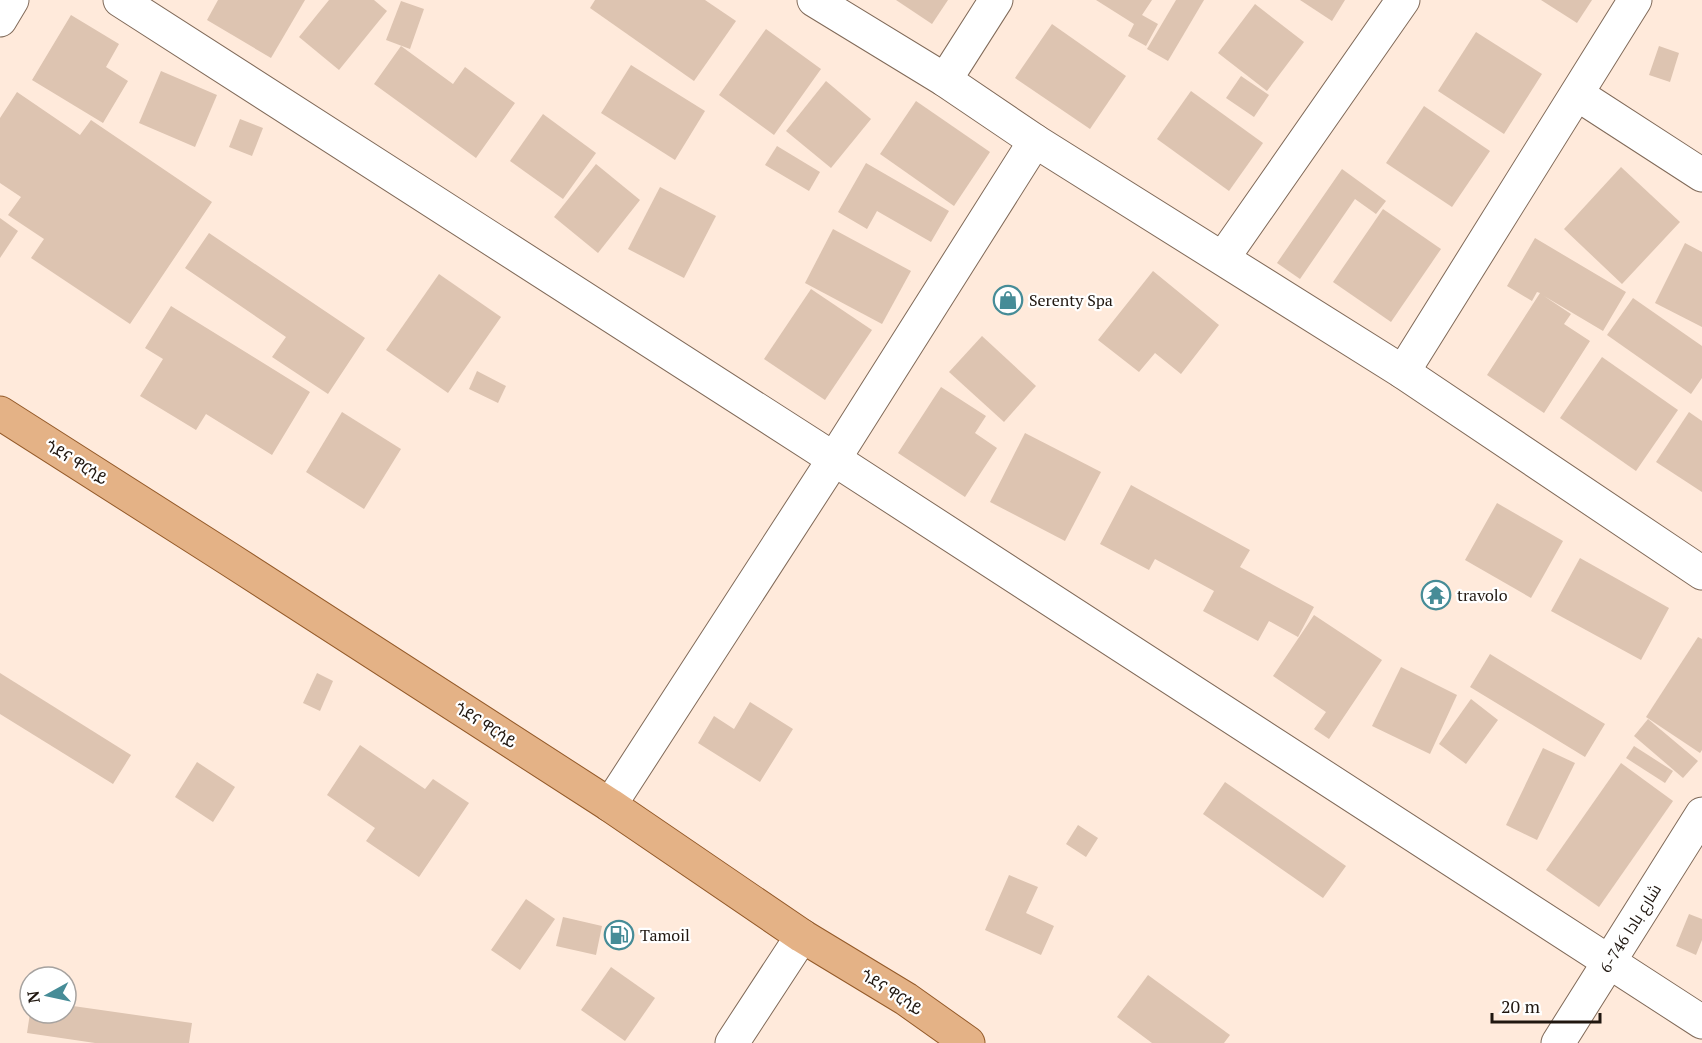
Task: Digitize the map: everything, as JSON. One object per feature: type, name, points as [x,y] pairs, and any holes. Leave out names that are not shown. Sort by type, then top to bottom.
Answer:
[{"type":"main road","name":"ጎደና ዋርሳይ","points":[[0,413],[229,558],[610,805],[802,936],[906,999],[968,1043]]},
{"type":"street","points":[[0,20],[12,0]]},
{"type":"street","points":[[120,0],[834,459],[1702,1022]]},
{"type":"street","points":[[814,0],[945,80],[1035,141],[1403,372],[1702,573]]},
{"type":"street","points":[[945,80],[996,0]]},
{"type":"street","points":[[1223,258],[1403,0]]},
{"type":"street","points":[[1403,372],[1635,0]]},
{"type":"street","points":[[1577,94],[1702,175]]},
{"type":"street","points":[[610,805],[834,459],[1035,141]]},
{"type":"street","name":"شارع بادا 746-6","points":[[1558,1043],[1702,814]]},
{"type":"street","points":[[732,1043],[802,936]]},
{"type":"building","points":[[218,0],[305,0],[271,58],[207,20]]},
{"type":"building","points":[[329,0],[374,0],[387,11],[339,70],[299,37]]},
{"type":"building","points":[[595,0],[705,0],[736,21],[694,81],[590,8]]},
{"type":"building","points":[[896,0],[948,0],[932,24]]},
{"type":"building","points":[[1096,0],[1152,0],[1142,15],[1158,24],[1146,46],[1128,36],[1134,24]]},
{"type":"building","points":[[1176,0],[1204,0],[1168,61],[1147,49]]},
{"type":"building","points":[[1300,0],[1345,0],[1332,21]]},
{"type":"building","points":[[1541,0],[1592,0],[1577,23]]},
{"type":"building","points":[[401,1],[424,9],[410,49],[386,40]]},
{"type":"building","points":[[1255,4],[1304,42],[1267,91],[1218,53]]},
{"type":"building","points":[[71,15],[119,44],[106,67],[128,81],[103,123],[32,80]]},
{"type":"building","points":[[1052,24],[1126,76],[1090,129],[1015,78]]},
{"type":"building","points":[[766,29],[821,69],[774,135],[719,95]]},
{"type":"building","points":[[1476,32],[1542,74],[1504,134],[1438,91]]},
{"type":"building","points":[[401,46],[453,84],[465,67],[515,103],[476,158],[374,84]]},
{"type":"building","points":[[1659,46],[1679,53],[1670,82],[1649,75]]},
{"type":"building","points":[[631,65],[705,111],[675,160],[601,113]]},
{"type":"building","points":[[161,71],[217,95],[195,147],[139,123]]},
{"type":"building","points":[[1241,76],[1269,95],[1254,117],[1226,98]]},
{"type":"building","points":[[826,81],[871,119],[831,168],[786,131]]},
{"type":"building","points":[[1191,91],[1263,143],[1229,191],[1157,139]]},
{"type":"building","points":[[17,92],[80,135],[91,120],[212,202],[130,324],[31,258],[44,239],[8,215],[21,197],[0,183],[0,118]]},
{"type":"building","points":[[916,101],[990,152],[954,206],[880,154]]},
{"type":"building","points":[[1424,106],[1490,151],[1452,207],[1386,163]]},
{"type":"building","points":[[543,114],[596,153],[563,199],[510,161]]},
{"type":"building","points":[[240,119],[263,128],[252,156],[229,147]]},
{"type":"building","points":[[777,146],[820,172],[809,191],[765,165]]},
{"type":"building","points":[[866,163],[949,211],[931,242],[877,211],[867,229],[838,212]]},
{"type":"building","points":[[596,164],[640,200],[598,253],[554,217]]},
{"type":"building","points":[[1621,167],[1680,222],[1622,284],[1564,229]]},
{"type":"building","points":[[1342,169],[1386,201],[1376,214],[1355,199],[1300,279],[1277,263]]},
{"type":"building","points":[[660,187],[716,216],[684,278],[628,249]]},
{"type":"building","points":[[1383,209],[1441,249],[1391,322],[1333,282]]},
{"type":"building","points":[[0,218],[18,231],[0,258]]},
{"type":"building","points":[[833,229],[911,271],[882,324],[805,283]]},
{"type":"building","points":[[209,233],[365,338],[328,394],[272,357],[286,337],[185,268]]},
{"type":"building","points":[[1535,238],[1626,292],[1603,331],[1544,296],[1571,314],[1564,324],[1590,341],[1544,413],[1487,375],[1540,293],[1537,292],[1532,301],[1507,286]]},
{"type":"building","points":[[1685,243],[1702,252],[1702,327],[1655,303]]},
{"type":"building","points":[[1153,271],[1219,325],[1181,374],[1155,353],[1139,372],[1098,340]]},
{"type":"building","points":[[439,274],[501,317],[448,393],[386,350]]},
{"type":"building","points":[[811,289],[872,330],[825,400],[764,359]]},
{"type":"building","points":[[1633,298],[1702,346],[1702,378],[1691,394],[1607,335]]},
{"type":"building","points":[[171,306],[310,392],[272,455],[206,414],[196,430],[140,396],[163,359],[145,348]]},
{"type":"building","points":[[982,336],[1036,386],[1004,422],[949,372]]},
{"type":"building","points":[[1602,357],[1678,410],[1636,471],[1560,418]]},
{"type":"building","points":[[477,371],[506,386],[498,403],[469,389]]},
{"type":"building","points":[[941,387],[986,416],[975,433],[997,448],[965,497],[898,453]]},
{"type":"building","points":[[342,412],[401,449],[364,509],[306,472]]},
{"type":"building","points":[[1689,412],[1702,421],[1702,492],[1656,462]]},
{"type":"building","points":[[1025,433],[1101,472],[1065,541],[990,502]]},
{"type":"building","points":[[1131,485],[1250,550],[1240,567],[1314,607],[1298,637],[1269,621],[1258,641],[1203,611],[1214,591],[1155,559],[1149,570],[1100,544]]},
{"type":"building","points":[[1497,503],[1563,541],[1531,598],[1465,560]]},
{"type":"building","points":[[1580,558],[1669,608],[1641,660],[1551,611]]},
{"type":"building","points":[[1314,615],[1382,660],[1329,739],[1314,729],[1326,712],[1273,676]]},
{"type":"building","points":[[1698,637],[1702,639],[1702,750],[1700,753],[1646,717]]},
{"type":"building","points":[[1490,654],[1605,724],[1585,757],[1470,687]]},
{"type":"building","points":[[1401,667],[1457,695],[1430,754],[1372,726]]},
{"type":"building","points":[[0,673],[131,755],[113,784],[0,714]]},
{"type":"building","points":[[317,673],[333,681],[320,711],[303,703]]},
{"type":"building","points":[[1471,699],[1498,720],[1466,764],[1439,744]]},
{"type":"building","points":[[750,702],[793,729],[760,782],[698,743],[714,716],[734,729]]},
{"type":"building","points":[[1648,719],[1698,761],[1683,778],[1634,736]]},
{"type":"building","points":[[360,745],[425,789],[433,779],[469,803],[419,877],[366,841],[375,828],[327,795]]},
{"type":"building","points":[[1634,746],[1673,771],[1665,783],[1626,758]]},
{"type":"building","points":[[1543,748],[1575,763],[1537,840],[1506,825]]},
{"type":"building","points":[[197,762],[235,787],[213,822],[175,797]]},
{"type":"building","points":[[1621,763],[1673,801],[1599,907],[1546,870]]},
{"type":"building","points":[[1225,782],[1346,866],[1323,898],[1203,814]]},
{"type":"building","points":[[1078,825],[1098,838],[1086,857],[1066,844]]},
{"type":"building","points":[[1009,875],[1038,887],[1026,913],[1054,926],[1041,955],[985,930]]},
{"type":"building","points":[[526,899],[555,919],[520,970],[491,950]]},
{"type":"building","points":[[1689,914],[1702,919],[1702,940],[1696,955],[1676,946]]},
{"type":"building","points":[[563,917],[602,926],[596,955],[556,946]]},
{"type":"building","points":[[611,967],[655,998],[625,1041],[581,1010]]},
{"type":"building","points":[[1148,975],[1230,1035],[1224,1043],[1152,1043],[1117,1017]]},
{"type":"building","points":[[78,1007],[192,1023],[189,1043],[95,1043],[27,1033],[28,1025],[78,1025]]},
{"type":"place","name":"Serenty Spa","points":[[1008,300]]},
{"type":"place","name":"travolo","points":[[1436,595]]},
{"type":"place","name":"Tamoil","points":[[619,935]]}]
